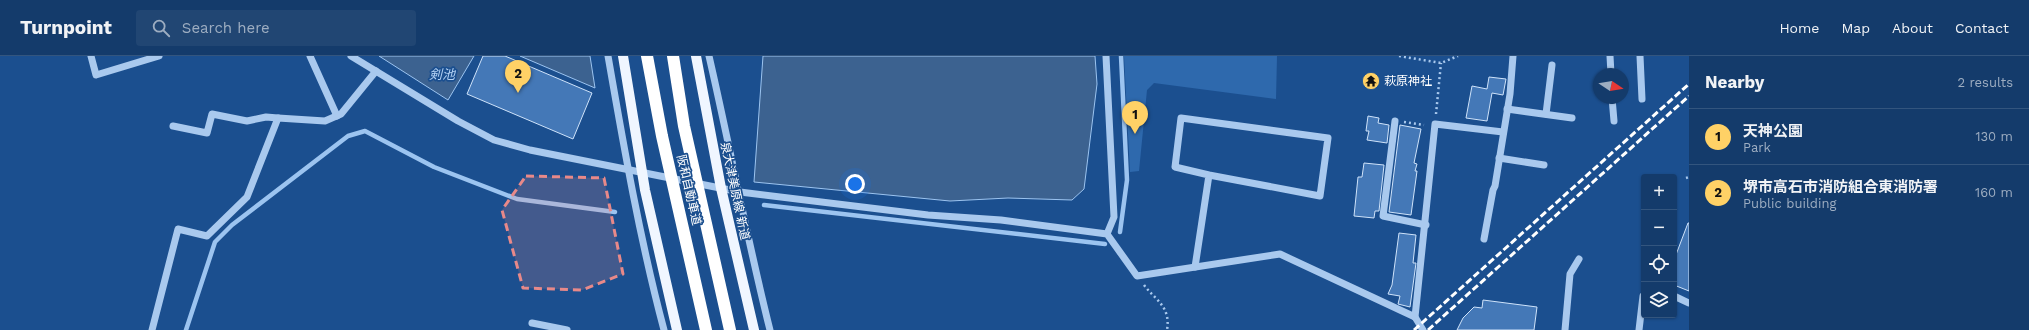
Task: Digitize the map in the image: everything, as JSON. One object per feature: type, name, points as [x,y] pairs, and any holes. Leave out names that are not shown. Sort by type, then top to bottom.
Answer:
[{"type":"highway","name":"阪和自動車道","points":[[647,56],[662,136],[706,330]]},
{"type":"highway","name":"阪和自動車道","points":[[673,56],[684,126],[730,330]]},
{"type":"main road","points":[[623,56],[642,173],[677,330]]},
{"type":"main road","name":"泉大津美原線 新道","points":[[696,56],[721,188],[754,330]]},
{"type":"street","points":[[91,56],[96,75],[159,56]]},
{"type":"street","points":[[310,56],[337,116]]},
{"type":"street","points":[[352,56],[458,121],[494,140],[530,150],[740,192],[928,215],[1001,220],[1107,234],[1137,276],[1280,254],[1415,317],[1423,330]]},
{"type":"street","points":[[608,56],[628,170],[648,269],[664,330]]},
{"type":"street","points":[[709,56],[740,192],[752,261],[770,330]]},
{"type":"street","points":[[1106,56],[1114,217],[1107,234]]},
{"type":"street","points":[[1484,239],[1495,186],[1507,109],[1513,56]]},
{"type":"street","points":[[1610,56],[1611,68]]},
{"type":"street","points":[[1640,56],[1642,99]]},
{"type":"street","points":[[1546,114],[1552,65]]},
{"type":"street","points":[[172,126],[207,133],[212,114],[247,121],[266,117],[325,121],[341,114],[376,72]]},
{"type":"street","points":[[1613,104],[1614,121]]},
{"type":"street","points":[[1507,109],[1572,118]]},
{"type":"street","points":[[152,330],[178,230],[207,236],[247,197],[278,118]]},
{"type":"street","points":[[1181,118],[1328,138],[1320,196],[1209,175],[1175,167],[1181,118]]},
{"type":"street","points":[[1395,121],[1383,216],[1426,225]]},
{"type":"street","points":[[1415,317],[1426,225],[1435,126],[1503,132]]},
{"type":"street","points":[[1499,158],[1544,165]]},
{"type":"street","points":[[1196,267],[1209,175]]},
{"type":"street","points":[[1565,330],[1570,274],[1579,258]]},
{"type":"street","points":[[1677,297],[1689,303]]},
{"type":"street","points":[[1639,330],[1641,313]]},
{"type":"street","points":[[532,323],[567,330]]},
{"type":"path","points":[[1399,56],[1441,63],[1458,56]]},
{"type":"path","points":[[1395,121],[1435,126],[1441,63]]},
{"type":"path","points":[[1137,276],[1147,289],[1160,301],[1165,312],[1167,330]]},
{"type":"highlighted area","points":[[526,176],[604,178],[623,274],[582,290],[523,288],[502,210]]},
{"type":"shaded area","points":[[1124,56],[1277,56],[1276,99],[1154,83],[1147,90],[1139,171],[1130,172]]},
{"type":"water","name":"剣池","points":[[379,56],[474,56],[448,100]]},
{"type":"water","points":[[520,56],[590,56],[595,88]]},
{"type":"water","points":[[763,56],[1095,56],[1097,84],[1084,189],[1072,200],[1008,198],[950,201],[754,182]]},
{"type":"building","points":[[483,56],[505,56],[592,93],[573,139],[467,94]]},
{"type":"building","points":[[1489,77],[1506,79],[1503,95],[1492,93],[1487,121],[1466,118],[1472,86],[1487,89]]},
{"type":"building","points":[[1368,116],[1379,118],[1378,123],[1389,125],[1387,143],[1367,140],[1369,131],[1366,131]]},
{"type":"building","points":[[1400,125],[1421,129],[1414,163],[1417,164],[1415,171],[1417,171],[1411,215],[1389,212]]},
{"type":"building","points":[[1364,163],[1384,165],[1379,211],[1375,211],[1374,218],[1354,216],[1358,177],[1362,177]]},
{"type":"building","points":[[1689,223],[1689,291],[1677,286],[1677,252]]},
{"type":"building","points":[[1399,233],[1416,235],[1413,263],[1416,263],[1410,307],[1398,304],[1400,296],[1388,294],[1392,285]]},
{"type":"building","points":[[1483,300],[1537,307],[1534,330],[1457,330],[1463,318],[1474,307],[1482,308]]},
{"type":"waterway","points":[[1120,232],[1127,180],[1121,56]]},
{"type":"waterway","points":[[186,330],[215,242],[232,225],[348,136],[365,131],[434,167],[517,199],[615,212]]},
{"type":"waterway","points":[[764,205],[1105,244]]},
{"type":"railway","points":[[1414,330],[1689,84]]},
{"type":"railway","points":[[1428,330],[1689,96]]},
{"type":"place","name":"萩原神社","points":[[1371,81]]},
{"type":"place","name":"堺市高石市消防組合東消防署","points":[[518,93]]},
{"type":"place","name":"天神公園","points":[[1135,134]]}]
